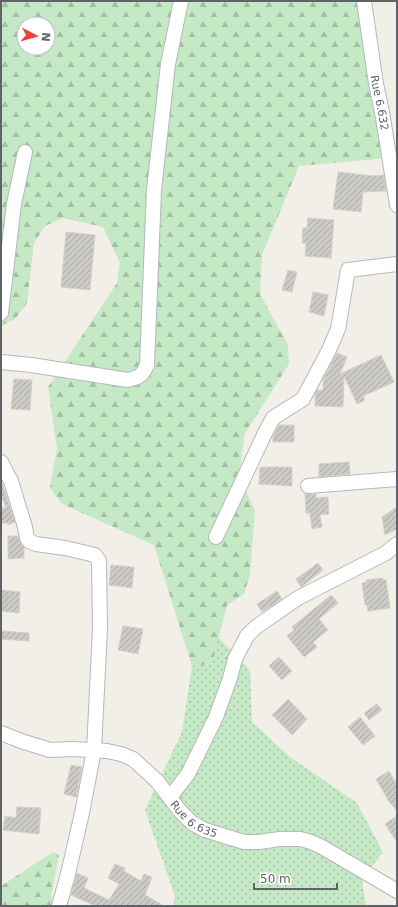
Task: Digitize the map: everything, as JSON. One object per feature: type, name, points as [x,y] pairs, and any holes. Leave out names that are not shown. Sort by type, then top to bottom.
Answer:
[{"type":"street","points":[[1,362],[31,365],[128,380],[139,378],[144,373],[147,365],[154,190],[168,64],[181,1]]},
{"type":"street","name":"Rue 6.632","points":[[364,1],[376,84],[397,205]]},
{"type":"street","points":[[1,313],[14,204],[25,152]]},
{"type":"street","points":[[216,537],[273,418],[303,400],[329,350],[338,329],[348,270],[397,264]]},
{"type":"street","points":[[1,462],[11,481],[29,541],[36,544],[65,548],[95,555],[99,561],[100,629],[94,750],[82,813],[59,906]]},
{"type":"street","points":[[308,486],[397,479]]},
{"type":"street","points":[[170,797],[190,769],[216,717],[235,659],[246,636],[256,627],[298,598],[386,552],[397,544]]},
{"type":"street","name":"Rue 6.635","points":[[1,733],[50,750],[94,750],[121,754],[133,759],[157,781],[180,811],[192,823],[205,830],[244,842],[259,842],[280,839],[311,842],[397,891]]},
{"type":"green space","points":[[1,1],[361,1],[389,158],[299,166],[262,255],[260,294],[288,345],[289,364],[245,433],[239,475],[255,511],[250,574],[244,594],[227,605],[212,664],[192,666],[154,545],[62,504],[50,488],[57,448],[48,387],[117,283],[120,263],[103,227],[63,218],[45,226],[34,243],[27,303],[15,319],[1,326]]},
{"type":"green space","points":[[218,637],[250,670],[252,722],[290,757],[357,803],[383,852],[362,880],[366,906],[173,906],[175,896],[145,810],[182,732],[192,666],[212,664]]},
{"type":"green space","points":[[53,852],[59,855],[51,896],[57,906],[1,906],[1,886]]},
{"type":"building","points":[[338,172],[374,176],[384,175],[386,191],[363,192],[361,212],[333,209]]},
{"type":"building","points":[[308,218],[334,220],[331,258],[305,256],[306,243],[302,243],[303,228],[307,228]]},
{"type":"building","points":[[66,232],[95,235],[90,290],[61,287]]},
{"type":"building","points":[[288,270],[297,272],[292,292],[282,290]]},
{"type":"building","points":[[313,292],[328,295],[324,316],[309,312]]},
{"type":"building","points":[[337,353],[347,357],[340,374],[381,355],[394,382],[363,396],[365,400],[357,404],[344,376],[343,407],[315,406],[315,394],[317,390],[323,390],[323,380]]},
{"type":"building","points":[[14,379],[32,380],[30,410],[11,409]]},
{"type":"building","points":[[279,425],[294,425],[294,442],[273,442],[273,436]]},
{"type":"building","points":[[349,462],[350,474],[319,477],[319,464]]},
{"type":"building","points":[[260,467],[292,467],[292,486],[259,484]]},
{"type":"building","points":[[1,480],[15,522],[8,525],[8,523],[1,523],[1,508],[6,508],[1,495]]},
{"type":"building","points":[[305,494],[316,494],[316,498],[328,497],[329,514],[320,515],[322,527],[312,529],[310,513],[306,513]]},
{"type":"building","points":[[397,507],[397,529],[385,535],[382,517]]},
{"type":"building","points":[[8,536],[18,536],[24,548],[24,558],[8,559]]},
{"type":"building","points":[[318,563],[323,570],[301,587],[296,579]]},
{"type":"building","points":[[111,565],[134,567],[132,588],[109,585]]},
{"type":"building","points":[[383,578],[383,580],[386,580],[390,608],[368,611],[367,605],[365,605],[362,583],[367,582],[366,580]]},
{"type":"building","points":[[1,590],[20,592],[19,613],[1,611]]},
{"type":"building","points":[[277,591],[282,599],[262,612],[257,604]]},
{"type":"building","points":[[331,595],[338,603],[319,619],[328,630],[313,642],[317,647],[304,657],[287,636],[294,630],[292,627]]},
{"type":"building","points":[[123,626],[143,629],[138,654],[118,650]]},
{"type":"building","points":[[1,631],[29,633],[29,641],[1,639]]},
{"type":"building","points":[[279,657],[292,671],[282,680],[269,666]]},
{"type":"building","points":[[288,699],[307,719],[292,735],[272,715]]},
{"type":"building","points":[[377,704],[382,710],[369,720],[364,713]]},
{"type":"building","points":[[360,717],[375,736],[363,745],[348,727]]},
{"type":"building","points":[[71,765],[82,767],[76,797],[64,794]]},
{"type":"building","points":[[389,771],[397,785],[397,811],[388,800],[376,779]]},
{"type":"building","points":[[17,807],[41,808],[39,834],[3,830],[5,816],[16,818]]},
{"type":"building","points":[[397,816],[397,842],[385,824]]},
{"type":"building","points":[[115,864],[125,868],[124,871],[141,881],[144,874],[152,877],[145,895],[164,906],[95,906],[71,895],[77,873],[88,878],[84,888],[109,900],[119,884],[108,878]]}]
